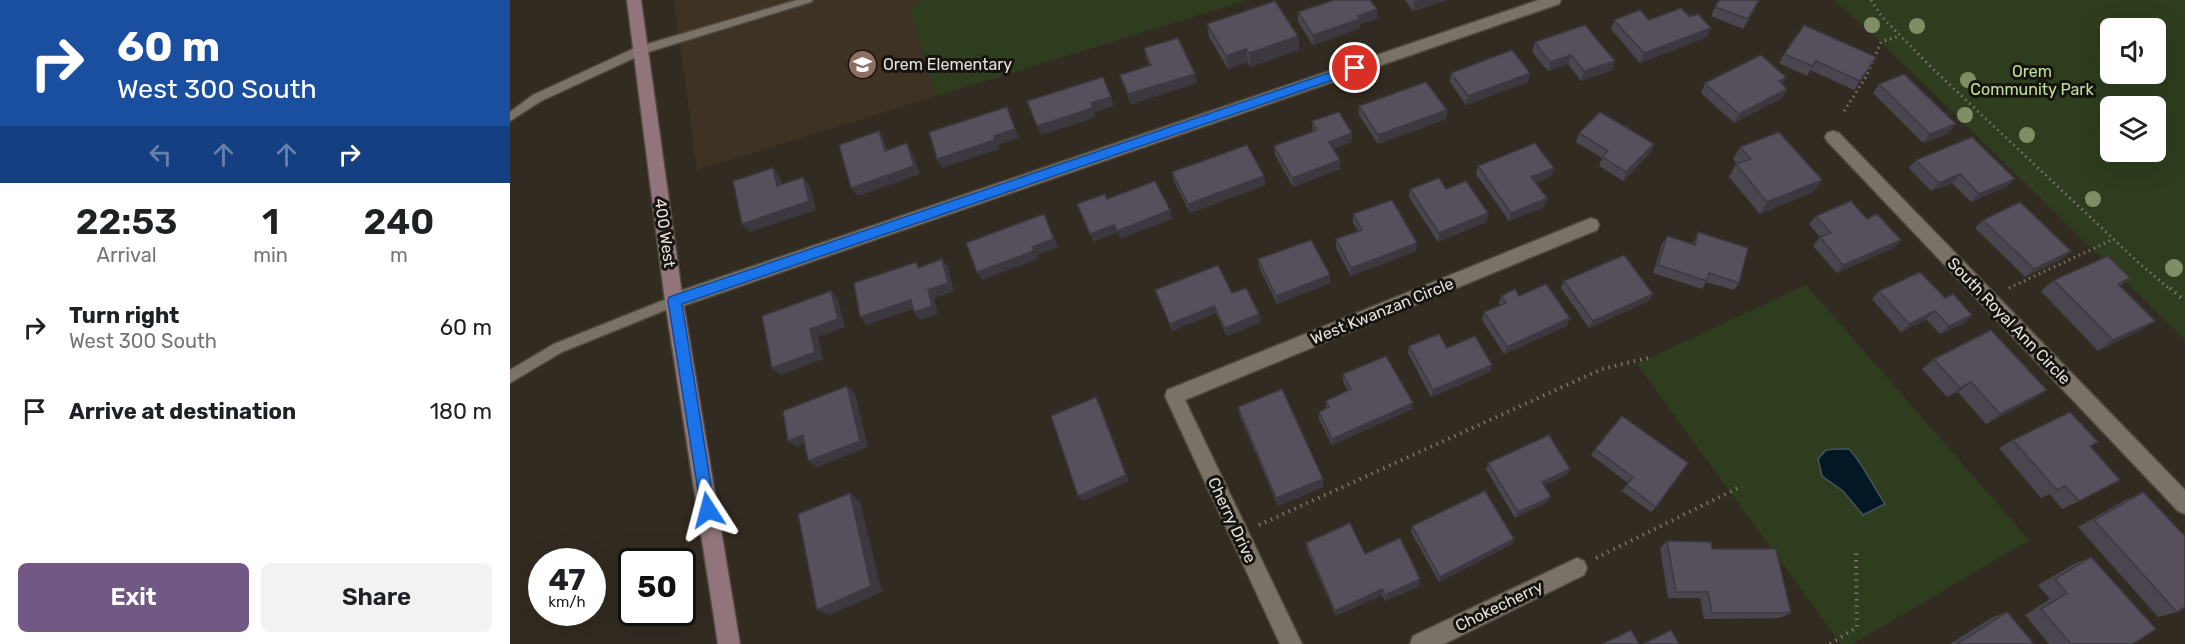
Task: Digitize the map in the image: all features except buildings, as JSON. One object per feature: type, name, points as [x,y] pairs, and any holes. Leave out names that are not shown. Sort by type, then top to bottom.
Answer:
[{"type":"main road","name":"400 West","points":[[634,0],[674,301],[729,644]]},
{"type":"street","points":[[674,301],[1554,0]]},
{"type":"street","name":"South Royal Ann Circle","points":[[1833,137],[2185,504]]},
{"type":"street","name":"West Kwanzan Circle","points":[[1174,396],[1591,225]]},
{"type":"street","name":"Cherry Drive","points":[[1174,396],[1291,644]]},
{"type":"street","name":"Chokecherry","points":[[1421,644],[1576,568]]},
{"type":"lane","points":[[510,117],[537,98],[641,50],[808,0]]},
{"type":"lane","points":[[510,377],[558,348],[674,301]]},
{"type":"path","points":[[1871,0],[1899,36],[2114,239],[2185,301]]},
{"type":"path","points":[[1844,111],[1866,77],[1881,42],[1899,36]]},
{"type":"path","points":[[1987,298],[2114,239]]},
{"type":"path","points":[[1239,534],[1602,369],[1652,357]]},
{"type":"path","points":[[1576,568],[1742,486]]},
{"type":"path","points":[[1830,644],[1857,627],[1856,553]]},
{"type":"shaded area","name":"Orem Elementary","points":[[674,0],[1247,0],[697,170]]},
{"type":"green space","points":[[920,0],[1247,0],[936,96],[910,9]]},
{"type":"green space","name":"Orem Community Park","points":[[1834,0],[2185,0],[2185,340],[1881,42]]},
{"type":"green space","points":[[1806,285],[2029,540],[1853,644],[1841,644],[1637,364]]},
{"type":"water","points":[[1849,449],[1864,468],[1885,504],[1863,515],[1843,491],[1822,476],[1818,459],[1826,450]]},
{"type":"place","name":"Orem Elementary","points":[[862,64]]},
{"type":"route","points":[[708,510],[674,301],[1355,68]]}]
